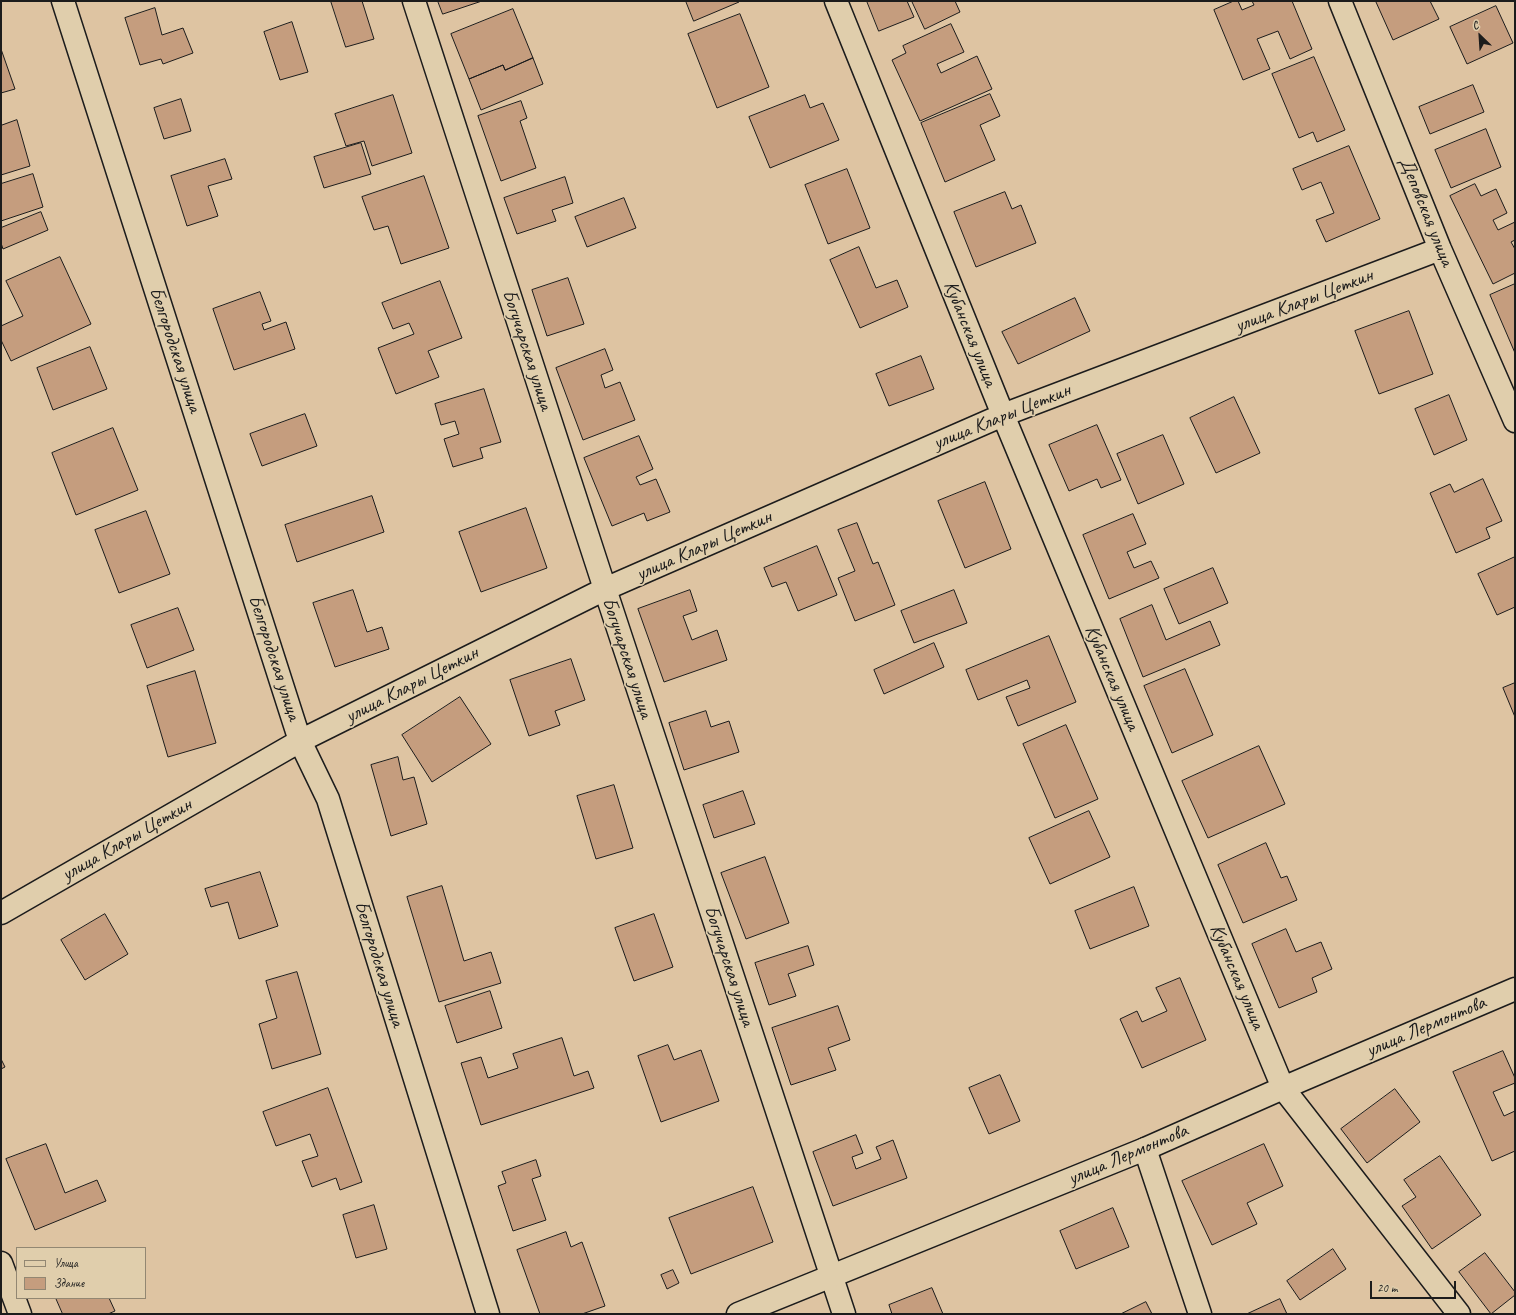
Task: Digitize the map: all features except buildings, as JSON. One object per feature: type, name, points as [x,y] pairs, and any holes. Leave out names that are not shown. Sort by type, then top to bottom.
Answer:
[{"type":"street","name":"Белгородская улица","points":[[63,1],[300,741],[328,799],[488,1314]]},
{"type":"street","name":"Богучарская улица","points":[[414,1],[604,589],[844,1314]]},
{"type":"street","name":"Кубанская улица","points":[[836,1],[1003,415],[1283,1088],[1459,1314]]},
{"type":"street","name":"Деповская улица","points":[[1340,1],[1440,249],[1515,421]]},
{"type":"street","name":"улица Клары Цеткин","points":[[1,913],[300,741],[604,589],[1003,415],[1440,249]]},
{"type":"street","name":"улица Лермонтова","points":[[738,1314],[1145,1149],[1283,1088],[1515,989]]},
{"type":"street","points":[[1145,1149],[1200,1314]]},
{"type":"street","points":[[1,1263],[20,1314]]}]
